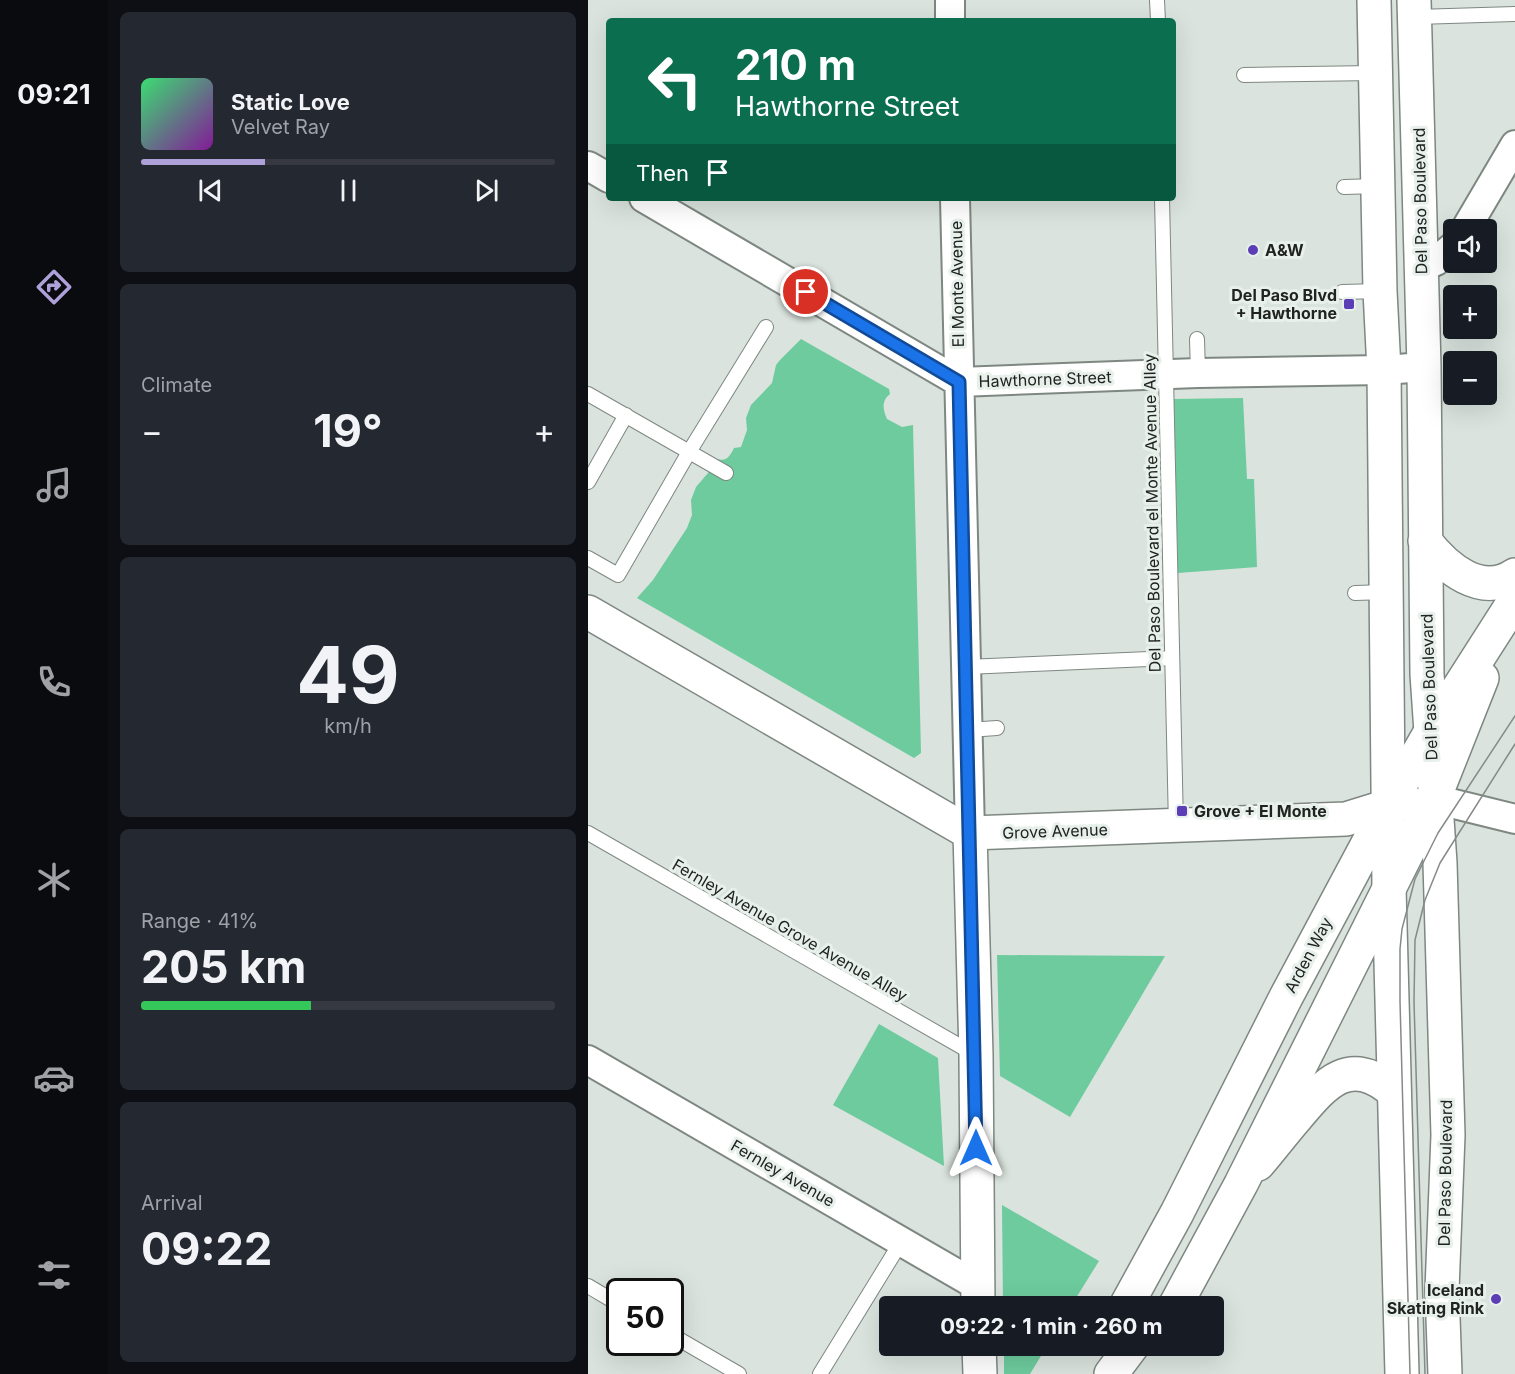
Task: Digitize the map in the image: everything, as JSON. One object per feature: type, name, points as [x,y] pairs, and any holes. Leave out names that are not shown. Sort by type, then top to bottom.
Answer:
[{"type":"main road","points":[[1374,0],[1380,291],[1384,370],[1389,888],[1402,1374]]},
{"type":"main road","name":"Del Paso Boulevard","points":[[1415,9],[1424,367],[1427,674],[1440,863],[1448,1135],[1443,1290],[1445,1374]]},
{"type":"main road","points":[[1425,542],[1438,558],[1477,581],[1490,584],[1505,582],[1515,574]]},
{"type":"main road","name":"Arden Way","points":[[1132,1296],[1178,1213],[1286,997],[1388,806],[1430,733],[1513,610]]},
{"type":"main road","name":"Arden Way","points":[[1180,1296],[1241,1184],[1434,799],[1513,610]]},
{"type":"main road","points":[[588,612],[970,833]]},
{"type":"main road","name":"Grove Avenue","points":[[970,833],[1346,819],[1388,806],[1434,799]]},
{"type":"main road","name":"El Monte Avenue","points":[[970,833],[976,1055],[978,1296]]},
{"type":"main road","points":[[1241,1184],[1314,1096],[1332,1080],[1362,1074],[1382,1081],[1394,1092]]},
{"type":"main road","points":[[979,1356],[980,1374]]},
{"type":"main road","points":[[1087,1374],[1098,1356]]},
{"type":"main road","points":[[1111,1374],[1124,1356]]},
{"type":"main road","points":[[1138,1374],[1148,1356]]},
{"type":"street","points":[[950,0],[950,18]]},
{"type":"street","points":[[1472,219],[1515,145]]},
{"type":"street","points":[[588,166],[606,176]]},
{"type":"street","name":"Hawthorne Street","points":[[649,201],[959,382],[1424,367]]},
{"type":"street","name":"El Monte Avenue","points":[[954,201],[970,833]]},
{"type":"street","points":[[1422,267],[1443,255]]},
{"type":"street","points":[[1434,799],[1515,819]]},
{"type":"street","name":"Fernley Avenue","points":[[588,1060],[901,1242],[978,1296]]},
{"type":"lane","points":[[1157,0],[1158,18]]},
{"type":"lane","points":[[1415,9],[1515,14]]},
{"type":"lane","points":[[1244,75],[1375,73]]},
{"type":"lane","points":[[1344,187],[1378,186]]},
{"type":"lane","name":"Del Paso Boulevard el Monte Avenue Alley","points":[[1162,201],[1176,827]]},
{"type":"lane","points":[[1341,292],[1380,291]]},
{"type":"lane","points":[[588,558],[618,575],[689,452],[766,327]]},
{"type":"lane","points":[[1197,339],[1198,373]]},
{"type":"lane","points":[[588,394],[726,473]]},
{"type":"lane","points":[[588,482],[626,416]]},
{"type":"lane","points":[[1355,593],[1387,592]]},
{"type":"lane","points":[[966,667],[1172,658]]},
{"type":"lane","points":[[968,730],[997,728]]},
{"type":"lane","name":"Fernley Avenue Grove Avenue Alley","points":[[588,833],[976,1055]]},
{"type":"lane","points":[[820,1374],[901,1242]]},
{"type":"lane","points":[[588,1286],[606,1297]]},
{"type":"lane","points":[[684,1342],[739,1374]]},
{"type":"green space","points":[[801,339],[889,389],[890,394],[884,406],[887,419],[902,427],[913,425],[921,753],[914,758],[637,598],[653,580],[687,528],[692,515],[691,500],[696,487],[717,459],[726,459],[734,448],[741,447],[747,430],[746,418],[751,405],[772,383],[776,365]]},
{"type":"green space","points":[[1243,398],[1247,479],[1254,479],[1257,567],[1178,573],[1174,399]]},
{"type":"green space","points":[[997,955],[1165,956],[1070,1117],[1000,1076]]},
{"type":"green space","points":[[879,1024],[938,1058],[944,1166],[833,1105]]},
{"type":"green space","points":[[1002,1205],[1099,1261],[1077,1296],[1003,1296]]},
{"type":"green space","points":[[1004,1356],[1041,1356],[1030,1374],[1004,1374]]},
{"type":"tram line","points":[[1410,1374],[1400,1001],[1402,929],[1415,879],[1438,833],[1515,716]]},
{"type":"tram line","points":[[1425,1374],[1414,1002],[1415,940],[1425,900],[1440,863],[1515,744]]},
{"type":"place","name":"A&W","points":[[1253,250]]},
{"type":"place","name":"Del Paso Blvd + Hawthorne","points":[[1349,304]]},
{"type":"place","name":"Grove + El Monte","points":[[1182,811]]},
{"type":"place","name":"Iceland Skating Rink","points":[[1496,1299]]},
{"type":"route","points":[[806,292],[959,382],[976,1055],[976,1148]]}]
